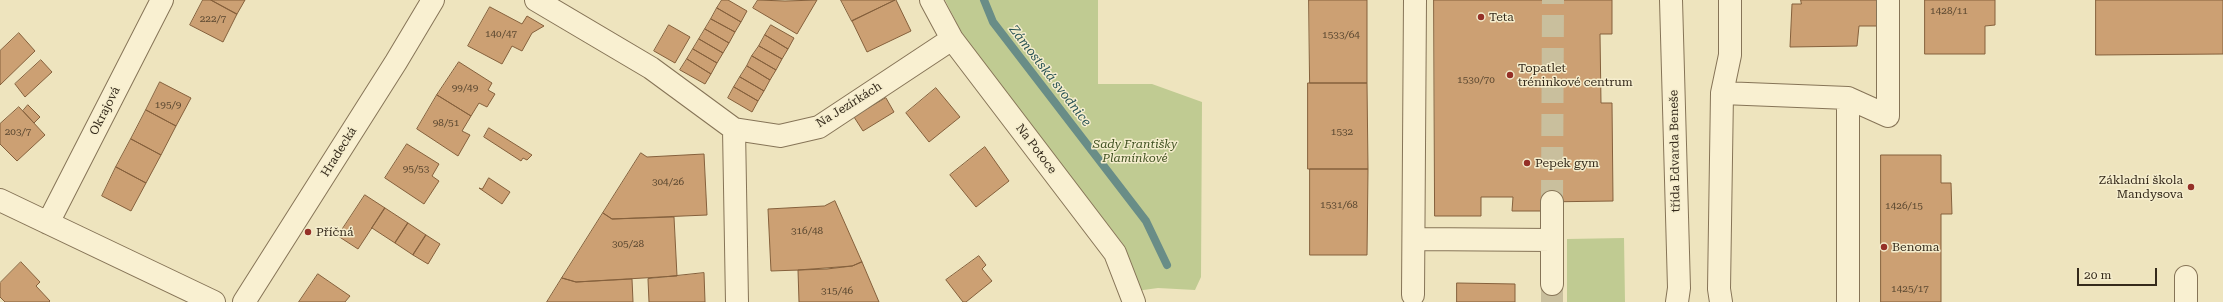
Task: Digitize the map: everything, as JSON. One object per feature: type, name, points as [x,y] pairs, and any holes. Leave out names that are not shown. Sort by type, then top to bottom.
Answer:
[{"type":"street","name":"Okrajová","points":[[48,223],[162,0]]},
{"type":"street","name":"Hradecká","points":[[244,302],[396,62],[433,0]]},
{"type":"street","name":"Na Jezírkách","points":[[536,0],[652,68],[734,129],[780,136],[819,126],[952,39]]},
{"type":"street","name":"Na Potoce","points":[[931,0],[952,39],[1115,253],[1134,302]]},
{"type":"street","points":[[1413,295],[1415,0]]},
{"type":"street","name":"třída Edvarda Beneše","points":[[1671,0],[1679,288],[1677,302]]},
{"type":"street","points":[[1721,302],[1719,289],[1722,93],[1730,55],[1730,0]]},
{"type":"street","points":[[1722,93],[1848,98],[1888,116],[1888,0]]},
{"type":"street","points":[[1848,98],[1848,302]]},
{"type":"street","points":[[734,129],[737,302]]},
{"type":"street","points":[[0,200],[214,302]]},
{"type":"street","points":[[1552,202],[1552,284]]},
{"type":"street","points":[[1414,239],[1552,240]]},
{"type":"street","points":[[2186,277],[2186,302]]},
{"type":"green space","name":"Sady Františky Plamínkové","points":[[945,0],[1098,0],[1098,84],[1152,84],[1202,102],[1201,277],[1195,290],[1158,288],[1136,291],[1123,244],[966,41]]},
{"type":"green space","points":[[1624,238],[1625,302],[1567,302],[1567,239]]},
{"type":"building","points":[[203,0],[211,0],[237,14],[223,42],[190,25]]},
{"type":"building","points":[[211,0],[245,0],[237,14]]},
{"type":"building","points":[[722,0],[728,0],[747,11],[741,22],[717,8]]},
{"type":"building","points":[[758,0],[817,0],[797,34],[753,8]]},
{"type":"building","points":[[841,0],[895,0],[852,21]]},
{"type":"building","points":[[896,0],[911,31],[867,52],[852,21]]},
{"type":"building","points":[[1309,0],[1367,0],[1367,83],[1310,83]]},
{"type":"building","points":[[1434,0],[1612,0],[1612,34],[1600,34],[1601,103],[1612,103],[1613,201],[1541,202],[1541,211],[1512,211],[1513,197],[1481,197],[1481,216],[1435,216]]},
{"type":"building","points":[[1801,0],[1877,0],[1877,26],[1859,26],[1857,46],[1790,47],[1792,4],[1801,4]]},
{"type":"building","points":[[1925,0],[1995,0],[1995,25],[1985,26],[1985,54],[1925,54]]},
{"type":"building","points":[[2096,0],[2223,0],[2223,54],[2096,55]]},
{"type":"building","points":[[490,7],[522,24],[527,16],[544,26],[532,33],[522,51],[512,46],[502,64],[468,46]]},
{"type":"building","points":[[717,8],[741,22],[735,32],[711,19]]},
{"type":"building","points":[[711,19],[735,32],[729,43],[705,29]]},
{"type":"building","points":[[669,25],[690,37],[675,63],[654,51]]},
{"type":"building","points":[[771,25],[794,38],[788,49],[765,35]]},
{"type":"building","points":[[705,29],[729,43],[723,53],[699,39]]},
{"type":"building","points":[[19,33],[35,51],[0,85],[0,51]]},
{"type":"building","points":[[765,35],[788,49],[782,59],[759,46]]},
{"type":"building","points":[[699,39],[723,53],[717,63],[693,49]]},
{"type":"building","points":[[759,46],[782,59],[776,70],[752,56]]},
{"type":"building","points":[[693,49],[717,63],[711,74],[687,59]]},
{"type":"building","points":[[752,56],[776,70],[770,80],[747,66]]},
{"type":"building","points":[[687,59],[711,74],[705,84],[680,70]]},
{"type":"building","points":[[41,60],[52,72],[25,97],[15,84]]},
{"type":"building","points":[[459,62],[492,83],[488,90],[495,94],[487,107],[479,103],[471,116],[437,95]]},
{"type":"building","points":[[747,66],[770,80],[764,91],[740,77]]},
{"type":"building","points":[[740,77],[764,91],[758,101],[734,87]]},
{"type":"building","points":[[160,82],[191,98],[176,126],[146,110]]},
{"type":"building","points":[[1308,83],[1367,83],[1368,169],[1308,169]]},
{"type":"building","points":[[734,87],[758,101],[752,112],[728,98]]},
{"type":"building","points":[[936,88],[960,117],[929,142],[906,113]]},
{"type":"building","points":[[437,95],[471,116],[462,131],[470,135],[458,156],[417,129]]},
{"type":"building","points":[[886,98],[894,112],[863,131],[854,117]]},
{"type":"building","points":[[28,105],[40,117],[34,123],[23,111]]},
{"type":"building","points":[[19,107],[45,135],[17,161],[0,144],[0,124]]},
{"type":"building","points":[[146,110],[176,126],[161,155],[131,139]]},
{"type":"building","points":[[489,128],[532,155],[527,160],[523,158],[521,161],[484,137]]},
{"type":"building","points":[[131,139],[161,155],[146,183],[116,167]]},
{"type":"building","points":[[407,144],[439,164],[432,176],[439,181],[424,204],[385,178]]},
{"type":"building","points":[[985,147],[1009,181],[976,207],[950,175]]},
{"type":"building","points":[[641,153],[647,157],[704,154],[707,215],[612,219],[603,213]]},
{"type":"building","points":[[1881,155],[1941,155],[1941,183],[1951,183],[1952,214],[1941,214],[1941,302],[1881,302]]},
{"type":"building","points":[[116,167],[146,183],[131,211],[102,196]]},
{"type":"building","points":[[1310,169],[1368,169],[1367,255],[1310,255]]},
{"type":"building","points":[[489,178],[510,192],[502,204],[479,188],[482,189]]},
{"type":"building","points":[[365,195],[385,208],[358,249],[338,236]]},
{"type":"building","points":[[835,201],[862,262],[852,266],[827,269],[771,271],[768,209],[824,206]]},
{"type":"building","points":[[385,208],[408,223],[395,243],[372,228]]},
{"type":"building","points":[[603,213],[612,219],[674,217],[677,276],[576,282],[562,278]]},
{"type":"building","points":[[408,223],[426,235],[413,255],[395,243]]},
{"type":"building","points":[[426,235],[440,244],[428,264],[413,255]]},
{"type":"building","points":[[979,256],[986,265],[982,269],[992,281],[966,302],[963,302],[946,280]]},
{"type":"building","points":[[21,262],[40,282],[36,286],[50,301],[49,302],[5,302],[0,297],[0,283]]},
{"type":"building","points":[[862,262],[879,302],[799,302],[798,270],[852,266]]},
{"type":"building","points":[[704,273],[705,302],[649,302],[648,279]]},
{"type":"building","points":[[318,274],[350,296],[345,302],[299,302]]},
{"type":"building","points":[[562,278],[576,282],[632,279],[633,302],[547,302]]},
{"type":"building","points":[[1457,283],[1515,284],[1515,302],[1457,302]]},
{"type":"waterway","name":"Zámostská svodnice","points":[[984,0],[993,22],[1146,221],[1167,265]]},
{"type":"tunnel","points":[[1552,202],[1553,0]]},
{"type":"tunnel","points":[[1552,284],[1552,302]]},
{"type":"place","name":"Teta","points":[[1481,17]]},
{"type":"place","name":"Topatlet tréninkové centrum","points":[[1510,75]]},
{"type":"place","name":"Pepek gym","points":[[1527,163]]},
{"type":"place","name":"Základní škola Mandysova","points":[[2191,187]]},
{"type":"place","name":"Příčná","points":[[308,232]]},
{"type":"place","name":"Benoma","points":[[1884,247]]}]
